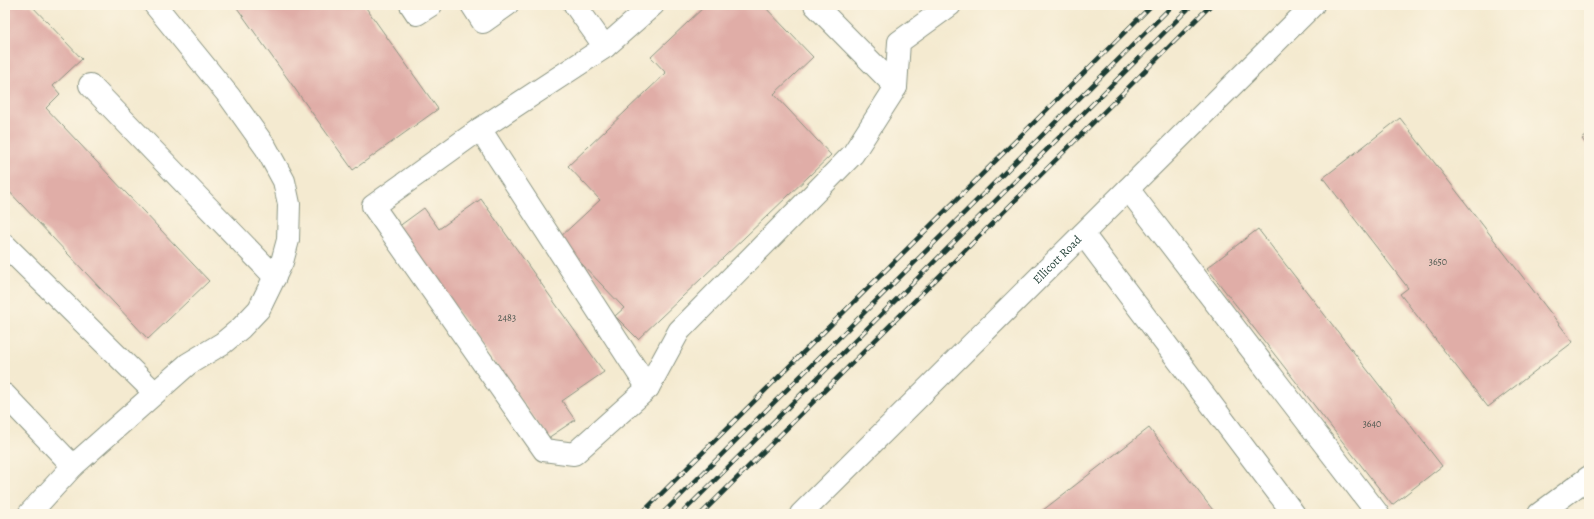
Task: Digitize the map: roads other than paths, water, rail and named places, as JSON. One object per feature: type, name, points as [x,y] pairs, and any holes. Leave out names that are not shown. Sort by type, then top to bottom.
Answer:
[{"type":"main road","points":[[29,514],[73,466],[188,364],[222,343],[241,328],[259,309],[282,262],[288,240],[289,204],[284,181],[266,148],[229,96],[155,5]]},
{"type":"main road","points":[[411,5],[417,14],[430,5]]},
{"type":"main road","points":[[472,5],[483,22],[507,5]]},
{"type":"main road","points":[[575,5],[605,47]]},
{"type":"main road","points":[[653,5],[605,47],[480,128],[372,206],[544,450],[574,454],[648,388],[679,331],[853,154],[896,87],[899,42],[950,5]]},
{"type":"main road","points":[[815,5],[896,87]]},
{"type":"main road","name":"Ellicott Road","points":[[801,514],[1313,5]]},
{"type":"main road","points":[[90,85],[275,277]]},
{"type":"main road","points":[[480,128],[648,388]]},
{"type":"main road","points":[[1128,189],[1378,514]]},
{"type":"main road","points":[[1083,234],[1294,514]]},
{"type":"main road","points":[[5,245],[155,393]]},
{"type":"main road","points":[[5,395],[73,466]]},
{"type":"main road","points":[[1539,514],[1589,477]]},
{"type":"railway","points":[[641,514],[1152,5]]},
{"type":"railway","points":[[662,514],[1173,5]]},
{"type":"railway","points":[[681,514],[1192,5]]},
{"type":"railway","points":[[701,514],[1211,5]]}]
